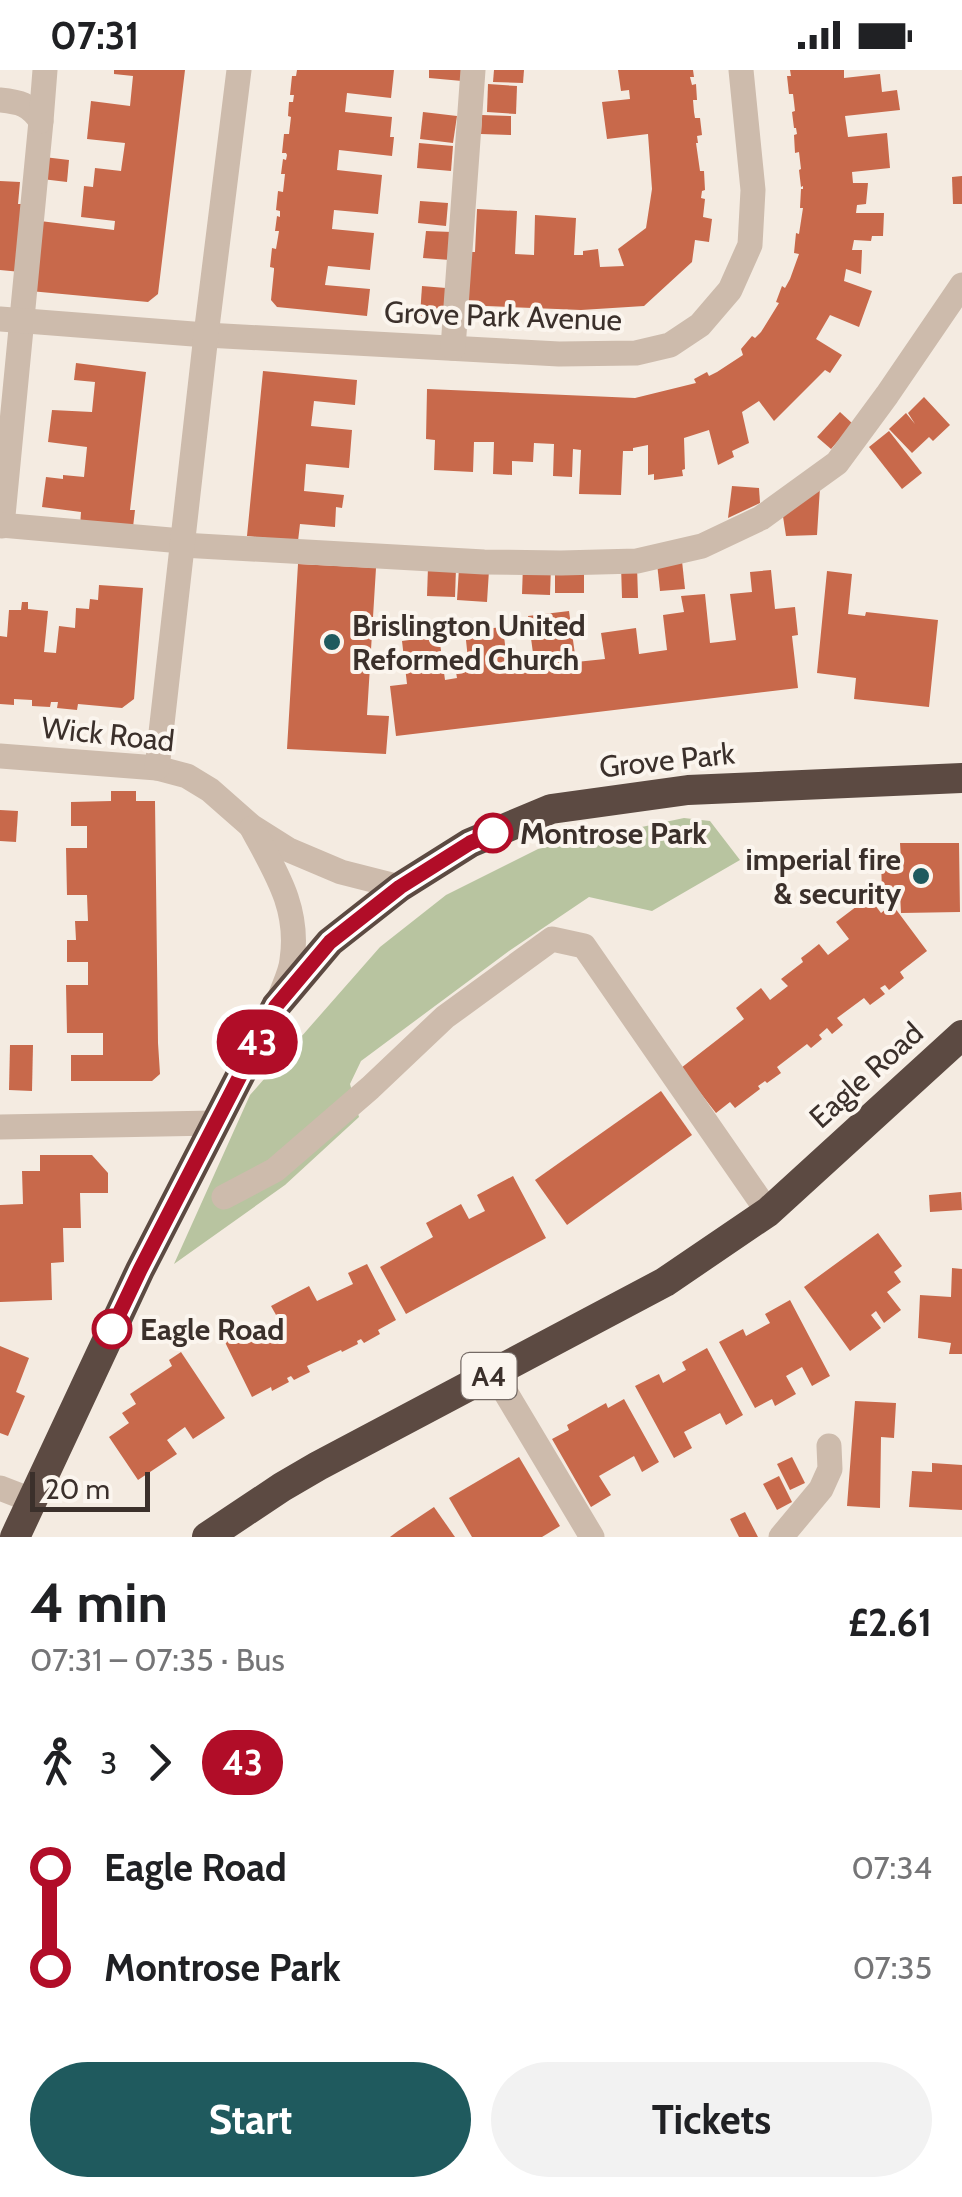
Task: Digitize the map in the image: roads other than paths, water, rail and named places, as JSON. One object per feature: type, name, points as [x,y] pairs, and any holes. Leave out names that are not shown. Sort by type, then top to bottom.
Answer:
[{"type":"highway","name":"Grove Park","points":[[15,1537],[140,1270],[276,1006],[330,942],[400,887],[470,843],[550,809],[688,790],[962,778]]},
{"type":"highway","name":"Eagle Road","points":[[208,1537],[282,1487],[665,1282],[768,1212],[961,1035]]},
{"type":"highway","points":[[31,1500],[36,1537]]},
{"type":"street","points":[[45,70],[11,320],[1,525],[182,543],[484,562],[637,562],[702,546],[761,518],[837,463],[962,285]]},
{"type":"street","points":[[157,768],[239,70]]},
{"type":"street","points":[[453,348],[474,70]]},
{"type":"street","name":"Grove Park Avenue","points":[[11,320],[559,354],[636,353],[670,345],[700,325],[730,290],[750,245],[754,190],[741,70]]},
{"type":"street","points":[[0,100],[32,108],[41,121]]},
{"type":"street","name":"Wick Road","points":[[0,756],[157,768],[187,776],[289,850],[336,870],[400,887]]},
{"type":"street","name":"Wick Road","points":[[251,826],[286,891],[293,928],[292,962],[276,1006]]},
{"type":"street","points":[[224,1197],[275,1170],[444,1017],[552,939],[584,946],[768,1212]]},
{"type":"street","points":[[0,1127],[215,1122]]},
{"type":"street","points":[[494,1373],[592,1537]]},
{"type":"street","points":[[781,1537],[821,1490],[830,1469],[829,1446]]},
{"type":"street","points":[[0,1488],[31,1500]]},
{"type":"place","name":"Brislington United Reformed Church","points":[[332,642]]},
{"type":"place","name":"Montrose Park","points":[[493,833]]},
{"type":"place","name":"imperial fire & security","points":[[921,876]]},
{"type":"place","name":"Eagle Road","points":[[112,1329]]}]
